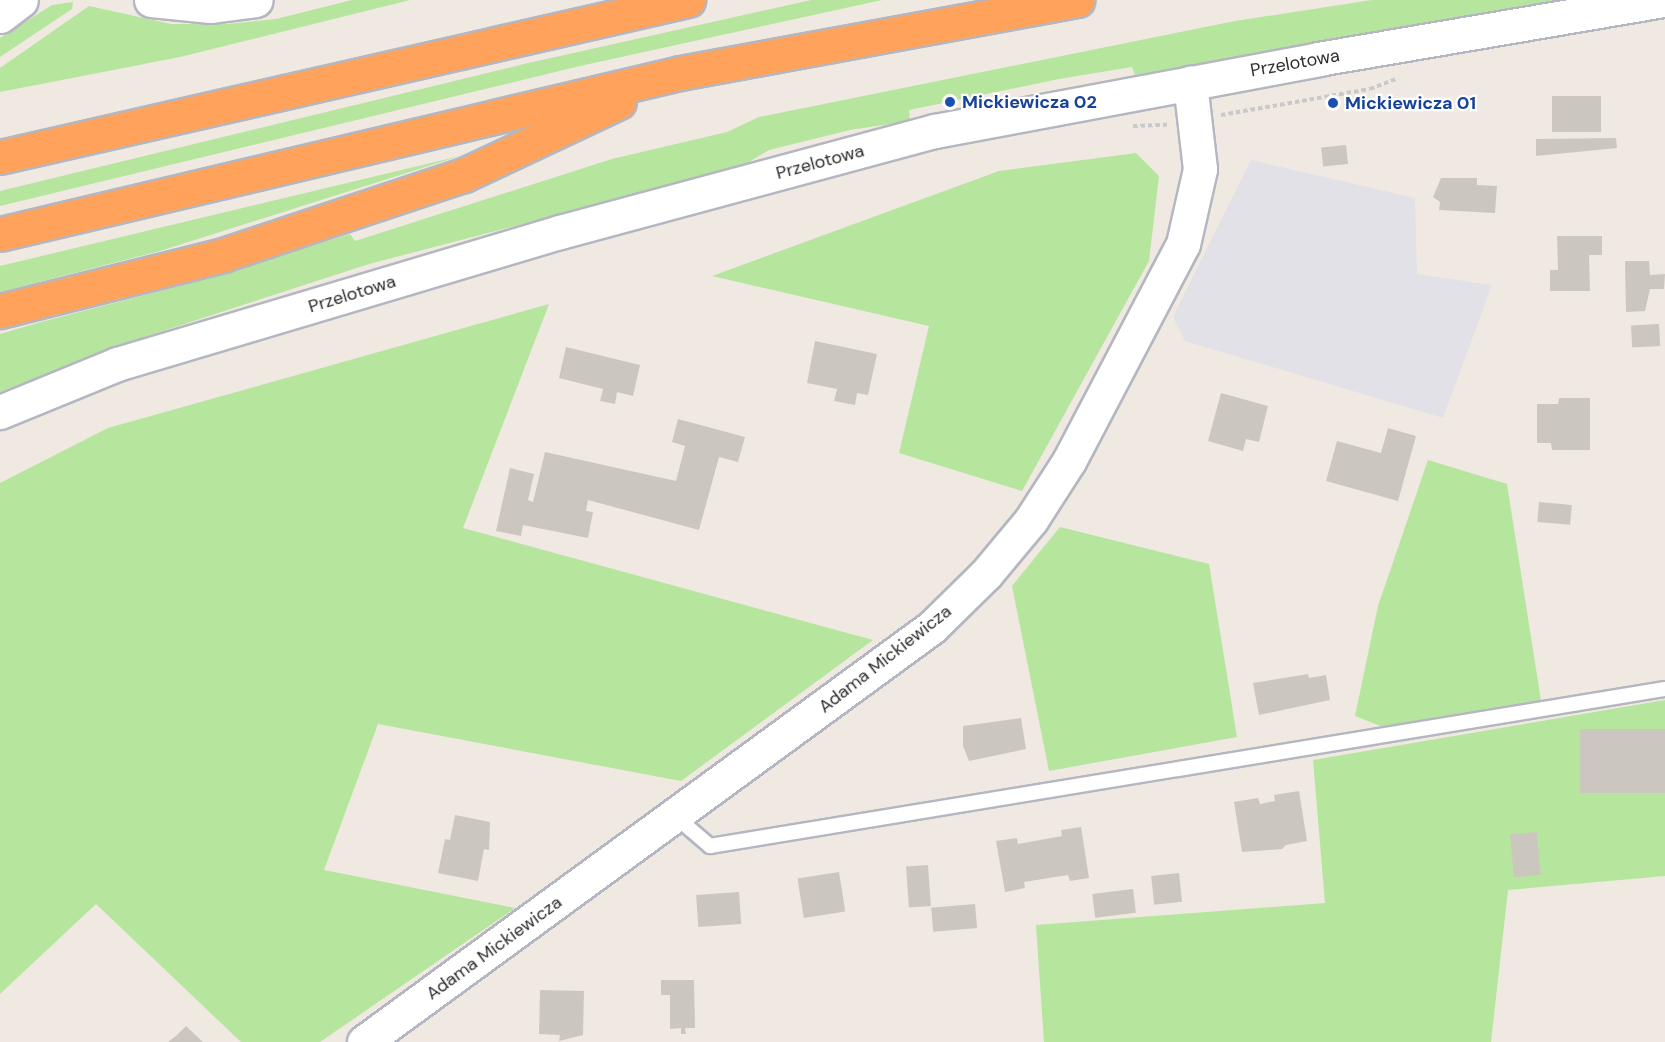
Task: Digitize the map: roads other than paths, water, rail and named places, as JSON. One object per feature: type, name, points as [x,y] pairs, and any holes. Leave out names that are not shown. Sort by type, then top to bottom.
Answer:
[{"type":"highway","points":[[0,157],[688,0]]},
{"type":"highway","points":[[0,234],[680,73],[1077,0]]},
{"type":"highway","points":[[0,311],[223,255],[464,176],[680,73]]},
{"type":"highway","points":[[0,135],[115,130]]},
{"type":"highway","points":[[0,318],[51,298]]},
{"type":"street","points":[[0,16],[21,0]]},
{"type":"street","points":[[168,1],[211,6],[256,0]]},
{"type":"street","name":"Przelotowa","points":[[0,412],[117,364],[560,232],[935,131],[1190,83],[1662,0]]},
{"type":"street","name":"Adama Mickiewicza","points":[[364,1042],[676,817],[932,627],[986,574],[1031,520],[1069,460],[1183,244],[1200,170],[1197,120],[1190,83]]},
{"type":"lane","points":[[676,817],[710,846],[1665,688]]},
{"type":"place","name":"Mickiewicza 02","points":[[950,102]]},
{"type":"place","name":"Mickiewicza 01","points":[[1333,103]]}]
